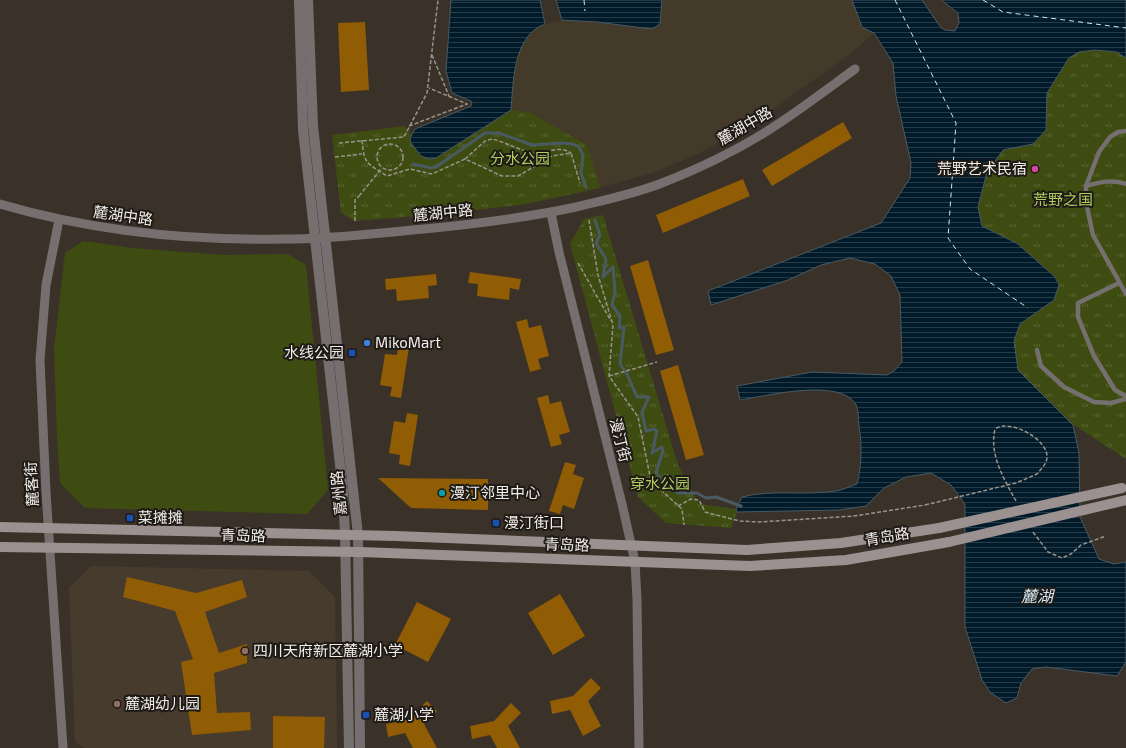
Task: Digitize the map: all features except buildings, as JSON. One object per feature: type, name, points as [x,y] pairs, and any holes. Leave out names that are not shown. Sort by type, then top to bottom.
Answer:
[{"type":"main road","name":"青岛路","points":[[0,528],[345,534],[748,550],[841,543],[940,528],[1124,488]]},
{"type":"main road","name":"青岛路","points":[[0,547],[50,549],[360,552],[750,566],[846,560],[949,542],[1126,500]]},
{"type":"street","name":"嘉州路","points":[[299,0],[302,130],[343,492],[346,552],[349,748]]},
{"type":"street","name":"嘉州路","points":[[308,0],[313,126],[360,552],[360,748]]},
{"type":"street","name":"麓湖中路","points":[[0,204],[59,220],[140,233],[184,237],[237,239],[314,238],[465,225],[551,213],[616,198],[660,184],[702,167],[778,124],[855,69]]},
{"type":"street","name":"漫汀街","points":[[551,213],[559,252],[635,562],[638,600],[639,748]]},
{"type":"street","name":"麓客街","points":[[59,220],[46,285],[41,332],[41,395],[63,748]]},
{"type":"lane","points":[[1126,132],[1118,132],[1110,137],[1099,152],[1086,186],[1086,202],[1093,235],[1119,284],[1126,294]]},
{"type":"lane","points":[[1086,186],[1102,181],[1118,181],[1126,184]]},
{"type":"lane","points":[[1119,284],[1078,303],[1078,317],[1094,356],[1115,390],[1126,397]]},
{"type":"lane","points":[[1037,350],[1041,366],[1064,387],[1094,402],[1111,403],[1126,397]]},
{"type":"path","points":[[339,143],[404,137],[427,93],[438,0]]},
{"type":"path","points":[[432,54],[449,96]]},
{"type":"path","points":[[409,126],[467,104],[428,88]]},
{"type":"path","points":[[362,140],[364,159],[370,165],[387,176],[410,170],[432,174],[465,159],[486,141],[492,139],[536,153],[567,150],[571,153],[580,182]]},
{"type":"path","points":[[392,144],[399,148],[403,155],[402,164],[395,169],[390,170],[382,168],[377,160],[378,152],[383,146],[392,144]]},
{"type":"path","points":[[465,159],[502,176],[518,176],[552,156],[571,153]]},
{"type":"path","points":[[334,157],[363,154]]},
{"type":"path","points":[[355,221],[355,200],[382,168]]},
{"type":"path","points":[[589,220],[598,275],[613,325],[609,376],[638,417],[651,481],[682,509],[684,525]]},
{"type":"path","points":[[578,263],[613,325]]},
{"type":"path","points":[[609,376],[657,362]]},
{"type":"path","points":[[678,506],[691,499],[699,500],[705,512],[740,521],[758,522],[854,516],[925,505],[1000,486],[1008,485],[1016,483],[1037,474],[1045,466],[1047,452],[1042,445],[1019,428],[1009,425],[1000,425],[995,429],[993,447],[1003,478],[1007,484],[1011,491],[1018,504]]},
{"type":"path","points":[[1032,530],[1048,552],[1062,558],[1071,554],[1081,545],[1106,536]]},
{"type":"shaded area","points":[[662,0],[852,0],[862,27],[874,33],[849,55],[753,123],[700,153],[655,172],[600,188],[587,145],[529,112],[511,110],[514,77],[521,45],[531,32],[545,24],[562,20],[596,22],[652,29],[660,24]]},
{"type":"shaded area","name":"四川天府新区麓湖小学","points":[[91,566],[309,571],[335,597],[337,748],[84,748],[75,741],[69,588]]},
{"type":"green space","name":"荒野之国","points":[[1095,50],[1117,52],[1126,58],[1126,459],[1065,419],[1018,370],[1014,341],[1020,324],[1033,315],[1059,284],[1055,277],[1018,244],[982,226],[978,207],[987,172],[1003,150],[1033,144],[1046,130],[1047,93],[1069,58],[1079,52]]},
{"type":"green space","name":"分水公园","points":[[511,110],[529,112],[587,145],[600,188],[526,204],[443,214],[355,221],[341,213],[332,135],[405,126],[422,151],[436,158]]},
{"type":"green space","name":"穿水公园","points":[[603,215],[678,465],[699,504],[736,509],[737,512],[731,528],[666,523],[638,497],[570,244],[584,219]]},
{"type":"green space","points":[[83,241],[133,248],[223,255],[288,254],[306,265],[328,490],[307,514],[85,508],[60,483],[54,349],[65,253]]},
{"type":"water","points":[[451,0],[540,0],[545,24],[532,32],[524,42],[520,51],[513,80],[511,110],[436,158],[429,159],[421,156],[411,143],[410,138],[415,129],[471,106],[472,104],[471,101],[452,93],[446,71]]},
{"type":"water","points":[[556,0],[662,0],[660,24],[652,29],[597,22],[562,20]]},
{"type":"water","name":"麓湖","points":[[852,0],[922,0],[941,28],[955,31],[959,23],[958,13],[941,0],[1126,0],[1126,58],[1117,52],[1095,50],[1079,52],[1069,58],[1047,93],[1046,130],[1033,144],[1003,150],[987,172],[978,207],[982,226],[1018,244],[1055,277],[1059,285],[1054,300],[1020,324],[1014,341],[1018,370],[1073,425],[1079,453],[1080,517],[1099,559],[1114,564],[1126,562],[1126,662],[1117,676],[1046,667],[1032,669],[1021,683],[1017,698],[1006,703],[990,692],[982,680],[965,627],[965,504],[951,485],[931,473],[906,477],[884,488],[866,506],[839,510],[737,512],[736,509],[742,497],[765,493],[824,492],[839,490],[857,484],[861,462],[861,448],[857,408],[855,403],[846,396],[833,391],[818,390],[783,393],[740,400],[737,386],[812,372],[887,375],[894,371],[902,362],[900,295],[891,276],[875,264],[850,258],[821,265],[788,280],[711,305],[708,291],[881,223],[910,178],[911,163],[896,96],[893,63],[874,33],[862,27]]},
{"type":"waterway","points":[[413,164],[431,168],[436,167],[485,133],[499,133],[532,145],[561,143],[573,144],[579,147],[583,155],[581,173],[586,187]]},
{"type":"waterway","points":[[595,220],[600,235],[596,243],[606,259],[603,277],[613,267],[615,292],[612,305],[620,316],[619,328],[624,327],[620,364],[627,374],[637,397],[649,397],[642,412],[646,431],[654,429],[657,431],[652,453],[662,447],[663,451],[656,472],[662,482],[678,493],[697,493],[706,498],[716,497],[741,506]]},
{"type":"ferry route","points":[[584,0],[585,11]]},
{"type":"ferry route","points":[[895,0],[956,123],[948,238],[970,269],[1028,308]]},
{"type":"ferry route","points":[[983,0],[1003,12],[1126,28]]},
{"type":"place","name":"荒野艺术民宿","points":[[1035,169]]},
{"type":"place","name":"MikoMart","points":[[367,343]]},
{"type":"place","name":"水线公园","points":[[352,353]]},
{"type":"place","name":"漫汀邻里中心","points":[[442,493]]},
{"type":"place","name":"菜摊摊","points":[[130,518]]},
{"type":"place","name":"漫汀街口","points":[[496,523]]},
{"type":"place","name":"四川天府新区麓湖小学","points":[[245,651]]},
{"type":"place","name":"麓湖幼儿园","points":[[117,704]]},
{"type":"place","name":"麓湖小学","points":[[366,715]]}]
